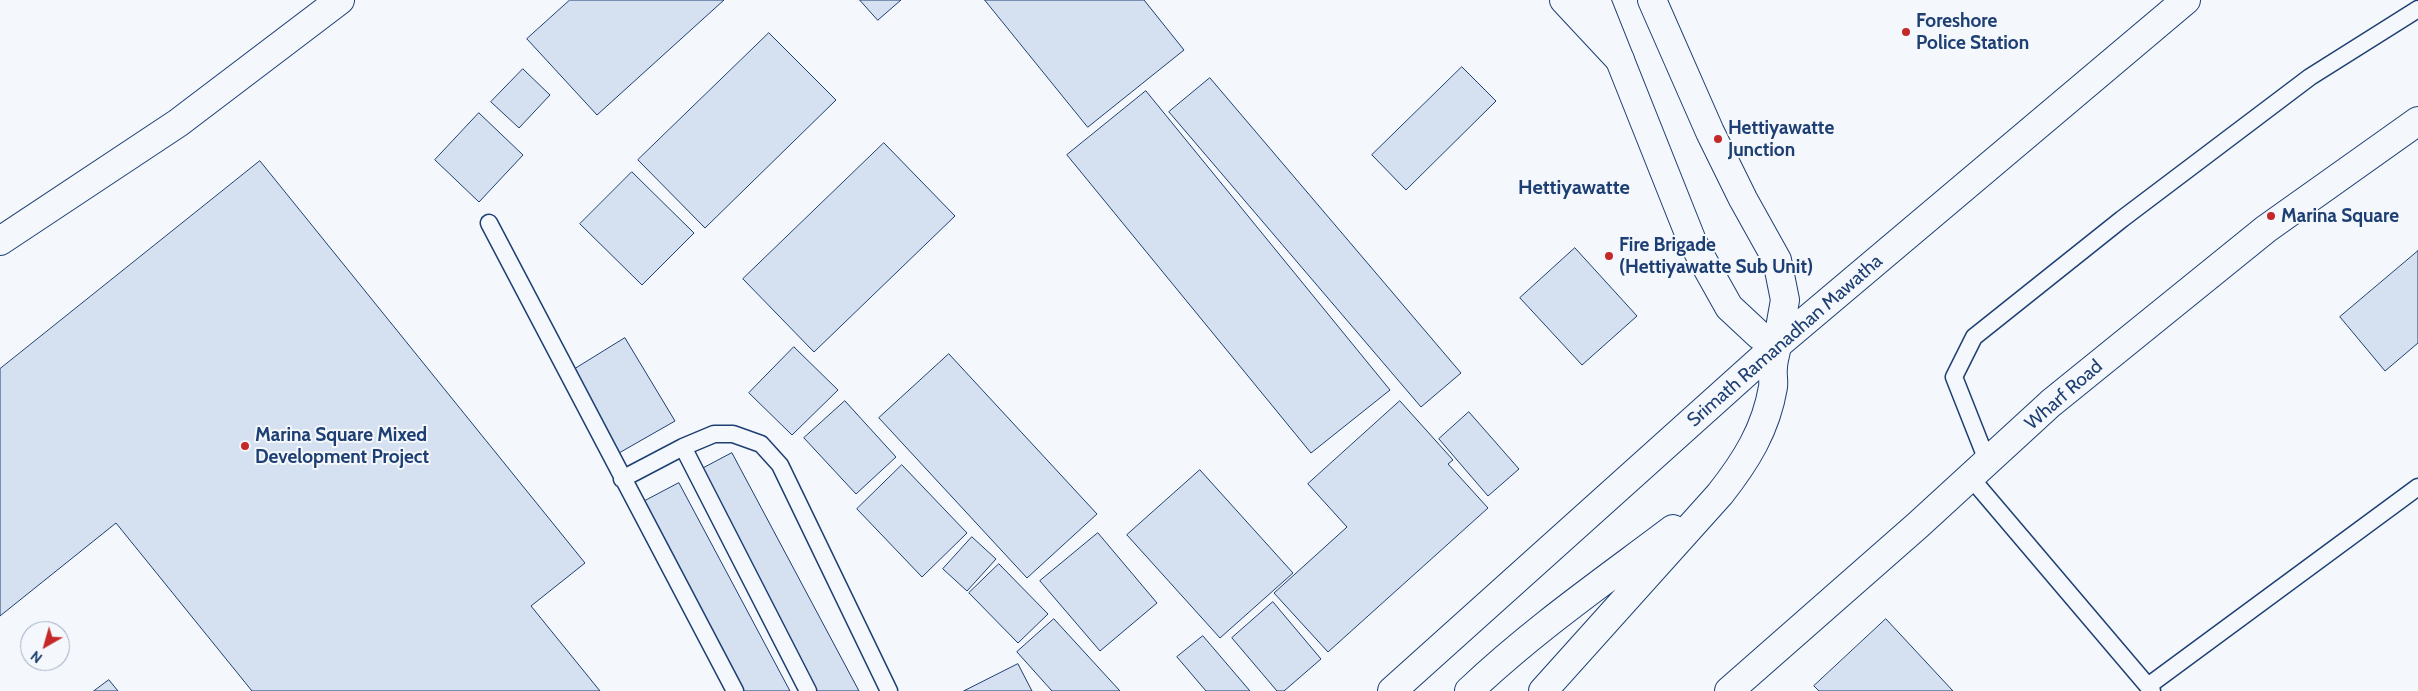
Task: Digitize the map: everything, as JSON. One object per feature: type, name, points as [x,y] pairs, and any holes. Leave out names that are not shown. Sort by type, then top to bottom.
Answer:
[{"type":"main road","points":[[0,241],[178,123],[340,0]]},
{"type":"main road","points":[[1564,0],[1621,61]]},
{"type":"main road","points":[[1596,0],[1673,198],[1709,275],[1728,307],[1745,324],[1777,345]]},
{"type":"main road","points":[[1543,691],[1720,494],[1745,462],[1757,440],[1773,385],[1773,368],[1785,300],[1777,260],[1743,199],[1710,132],[1652,0]]},
{"type":"main road","name":"Srimath Ramanadhan Mawatha","points":[[1392,691],[1777,345],[2186,0]]},
{"type":"main road","name":"Wharf Road","points":[[1729,691],[1979,471],[2052,403],[2266,229],[2418,121]]},
{"type":"main road","points":[[1469,691],[1494,668],[1577,601],[1720,494]]},
{"type":"lane","points":[[2418,9],[2310,78],[2122,219],[1974,337],[1954,377],[1979,471],[2150,689],[2418,486]]},
{"type":"lane","points":[[489,223],[622,479],[736,691]]},
{"type":"lane","points":[[622,479],[683,447],[714,434],[733,434],[762,444],[780,465],[889,691]]},
{"type":"lane","points":[[683,447],[808,691]]},
{"type":"building","points":[[570,0],[724,0],[597,115],[527,39]]},
{"type":"building","points":[[860,0],[901,0],[878,20]]},
{"type":"building","points":[[985,0],[1144,0],[1184,50],[1088,127]]},
{"type":"building","points":[[769,33],[836,100],[705,228],[638,160]]},
{"type":"building","points":[[1462,67],[1496,101],[1406,190],[1372,155]]},
{"type":"building","points":[[523,69],[550,95],[519,128],[491,102]]},
{"type":"building","points":[[1210,78],[1461,373],[1421,407],[1169,112]]},
{"type":"building","points":[[1146,91],[1390,390],[1311,453],[1067,155]]},
{"type":"building","points":[[479,113],[523,155],[479,202],[435,160]]},
{"type":"building","points":[[884,143],[955,216],[814,352],[743,279]]},
{"type":"building","name":"Marina Square Mixed Development Project","points":[[260,161],[585,563],[531,606],[600,691],[252,691],[116,523],[0,616],[0,369]]},
{"type":"building","points":[[632,172],[694,233],[642,285],[580,224]]},
{"type":"building","points":[[1575,248],[1637,316],[1582,365],[1520,298]]},
{"type":"building","points":[[2418,251],[2418,343],[2385,371],[2340,317]]},
{"type":"building","points":[[625,338],[675,421],[619,453],[570,372]]},
{"type":"building","points":[[794,347],[838,390],[792,435],[749,393]]},
{"type":"building","points":[[949,354],[1097,514],[1027,578],[879,418]]},
{"type":"building","points":[[845,401],[896,457],[856,494],[804,438]]},
{"type":"building","points":[[1400,401],[1453,460],[1448,464],[1488,508],[1328,652],[1274,593],[1347,527],[1308,484]]},
{"type":"building","points":[[1469,412],[1519,469],[1488,496],[1439,439]]},
{"type":"building","points":[[732,453],[859,691],[816,691],[698,471]]},
{"type":"building","points":[[902,465],[967,533],[922,577],[857,509]]},
{"type":"building","points":[[1200,470],[1293,573],[1220,638],[1127,535]]},
{"type":"building","points":[[679,483],[790,691],[743,691],[643,502]]},
{"type":"building","points":[[1098,533],[1157,603],[1100,651],[1040,581]]},
{"type":"building","points":[[972,537],[996,559],[967,591],[943,569]]},
{"type":"building","points":[[999,564],[1048,614],[1018,643],[969,593]]},
{"type":"building","points":[[1273,602],[1321,659],[1284,691],[1277,691],[1232,638]]},
{"type":"building","points":[[1054,619],[1120,691],[1052,691],[1017,652]]},
{"type":"building","points":[[1886,619],[1953,691],[1819,691],[1814,686]]},
{"type":"building","points":[[1203,636],[1250,691],[1206,691],[1177,657]]},
{"type":"building","points":[[1018,664],[1032,691],[964,691]]},
{"type":"building","points":[[109,680],[118,691],[94,691]]},
{"type":"place","name":"Foreshore Police Station","points":[[1906,32]]},
{"type":"place","name":"Hettiyawatte Junction","points":[[1718,139]]},
{"type":"place","name":"Marina Square","points":[[2271,216]]},
{"type":"place","name":"Fire Brigade (Hettiyawatte Sub Unit)","points":[[1609,256]]},
{"type":"place","name":"Marina Square Mixed Development Project","points":[[245,446]]},
{"type":"district","name":"Hettiyawatte","points":[[1574,188]]}]
